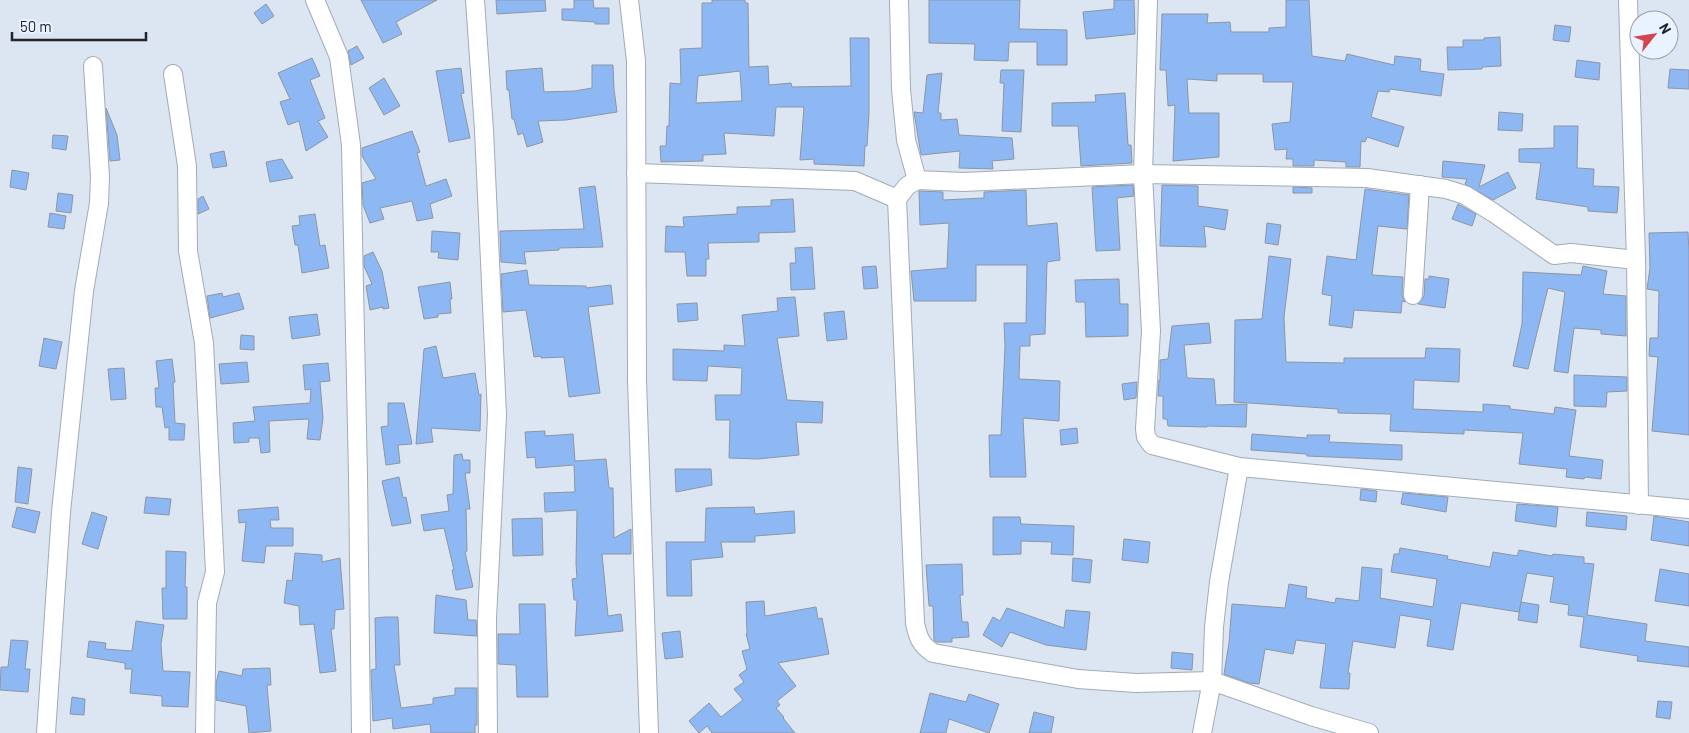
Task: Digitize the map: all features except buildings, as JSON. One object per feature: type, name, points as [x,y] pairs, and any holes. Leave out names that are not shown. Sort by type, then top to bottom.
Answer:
[{"type":"street","points":[[315,0],[339,57],[351,145],[361,733]]},
{"type":"street","points":[[475,0],[484,130],[497,415],[487,619],[488,733]]},
{"type":"street","points":[[629,0],[636,61],[637,380],[649,733]]},
{"type":"street","points":[[899,0],[901,89],[906,140],[918,180]]},
{"type":"street","points":[[1148,0],[1144,174],[1151,331],[1145,429],[1146,437],[1152,445],[1239,467],[1689,509]]},
{"type":"street","points":[[1628,0],[1636,260],[1639,505]]},
{"type":"street","points":[[46,733],[61,512],[84,291],[99,203],[100,176],[93,66]]},
{"type":"street","points":[[173,74],[187,166],[188,251],[204,353],[215,572],[207,603],[206,733]]},
{"type":"street","points":[[636,173],[855,181],[897,199]]},
{"type":"street","points":[[1369,733],[1311,716],[1212,681],[1136,683],[1078,679],[933,654],[924,647],[918,637],[914,623],[897,199],[907,186],[918,180],[963,182],[1144,174],[1367,178],[1446,189],[1465,195],[1494,212],[1554,255],[1571,253],[1636,260]]},
{"type":"street","points":[[1413,295],[1420,185]]},
{"type":"street","points":[[1202,733],[1212,681],[1214,627],[1219,582],[1239,467]]}]
